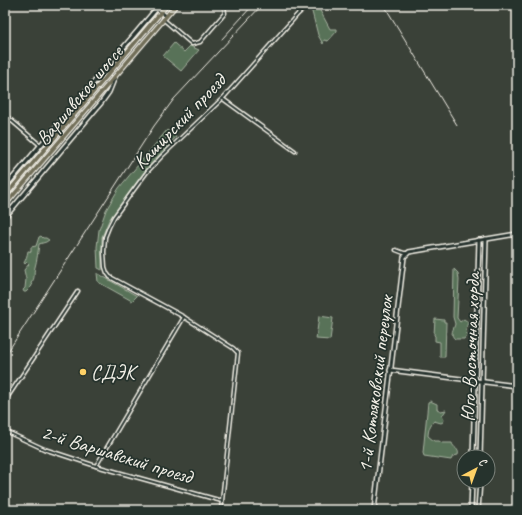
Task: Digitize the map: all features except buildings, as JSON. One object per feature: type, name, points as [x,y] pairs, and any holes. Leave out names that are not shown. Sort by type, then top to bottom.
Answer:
[{"type":"main road","name":"Варшавское шоссе","points":[[5,196],[167,5]]},
{"type":"main road","name":"Варшавское шоссе","points":[[5,206],[176,5]]},
{"type":"street","points":[[152,5],[157,8],[165,18],[192,44],[200,42],[225,13],[222,5]]},
{"type":"street","name":"Каширский проезд","points":[[184,317],[110,277],[107,273],[104,252],[105,237],[114,217],[147,172],[222,98],[297,15],[308,5]]},
{"type":"street","points":[[5,187],[157,8]]},
{"type":"street","points":[[96,78],[120,60]]},
{"type":"street","points":[[5,217],[101,103],[109,92],[116,74]]},
{"type":"street","points":[[222,98],[294,151]]},
{"type":"street","points":[[5,115],[40,145]]},
{"type":"street","points":[[396,250],[401,252],[409,252],[517,234]]},
{"type":"street","name":"Юго-Восточная хорда","points":[[480,449],[486,239]]},
{"type":"street","name":"Юго-Восточная хорда","points":[[473,449],[479,240]]},
{"type":"street","points":[[401,252],[404,257],[409,252]]},
{"type":"street","name":"1-й Котляковский переулок","points":[[374,510],[404,257]]},
{"type":"street","points":[[5,401],[78,291]]},
{"type":"street","points":[[96,466],[184,317],[233,348],[238,353],[221,510]]},
{"type":"street","points":[[390,370],[517,386]]},
{"type":"street","name":"2-й Варшавский проезд","points":[[5,431],[44,448],[96,466],[222,501]]},
{"type":"street","points":[[471,510],[472,489]]},
{"type":"street","points":[[478,510],[479,489]]},
{"type":"green space","points":[[313,5],[317,5],[330,29],[337,29],[328,41],[324,40],[323,44],[318,35],[311,8]]},
{"type":"green space","points":[[174,43],[184,52],[190,46],[199,50],[181,71],[163,56]]},
{"type":"green space","points":[[167,130],[176,137],[147,168],[109,220],[102,237],[102,270],[98,268],[97,247],[99,230],[106,210],[119,188]]},
{"type":"green space","points":[[41,236],[49,240],[39,244],[34,269],[34,278],[31,283],[32,286],[24,292],[23,290],[25,288],[26,279],[24,270],[29,264],[27,262],[25,264],[24,263],[28,251],[31,252],[31,247],[36,246],[39,237]]},
{"type":"green space","points":[[454,269],[458,273],[459,280],[457,318],[460,322],[464,319],[468,322],[466,329],[467,335],[464,339],[455,339],[452,335],[455,324],[453,317]]},
{"type":"green space","points":[[97,273],[137,296],[132,301],[98,282]]},
{"type":"green space","points":[[319,316],[333,318],[330,340],[316,339]]},
{"type":"green space","points":[[435,319],[444,320],[444,322],[446,322],[445,357],[440,357],[440,342],[435,341]]},
{"type":"green space","points":[[430,401],[437,404],[437,409],[441,411],[446,410],[442,416],[444,420],[443,422],[441,423],[434,421],[428,432],[428,436],[434,441],[452,443],[456,449],[456,455],[453,456],[451,460],[424,456],[423,453],[428,402]]},
{"type":"railway","points":[[222,39],[253,5]]},
{"type":"railway","points":[[5,356],[154,126],[174,99],[262,5]]},
{"type":"railway","points":[[384,5],[457,125]]},
{"type":"place","name":"СДЭК","points":[[83,372]]}]
